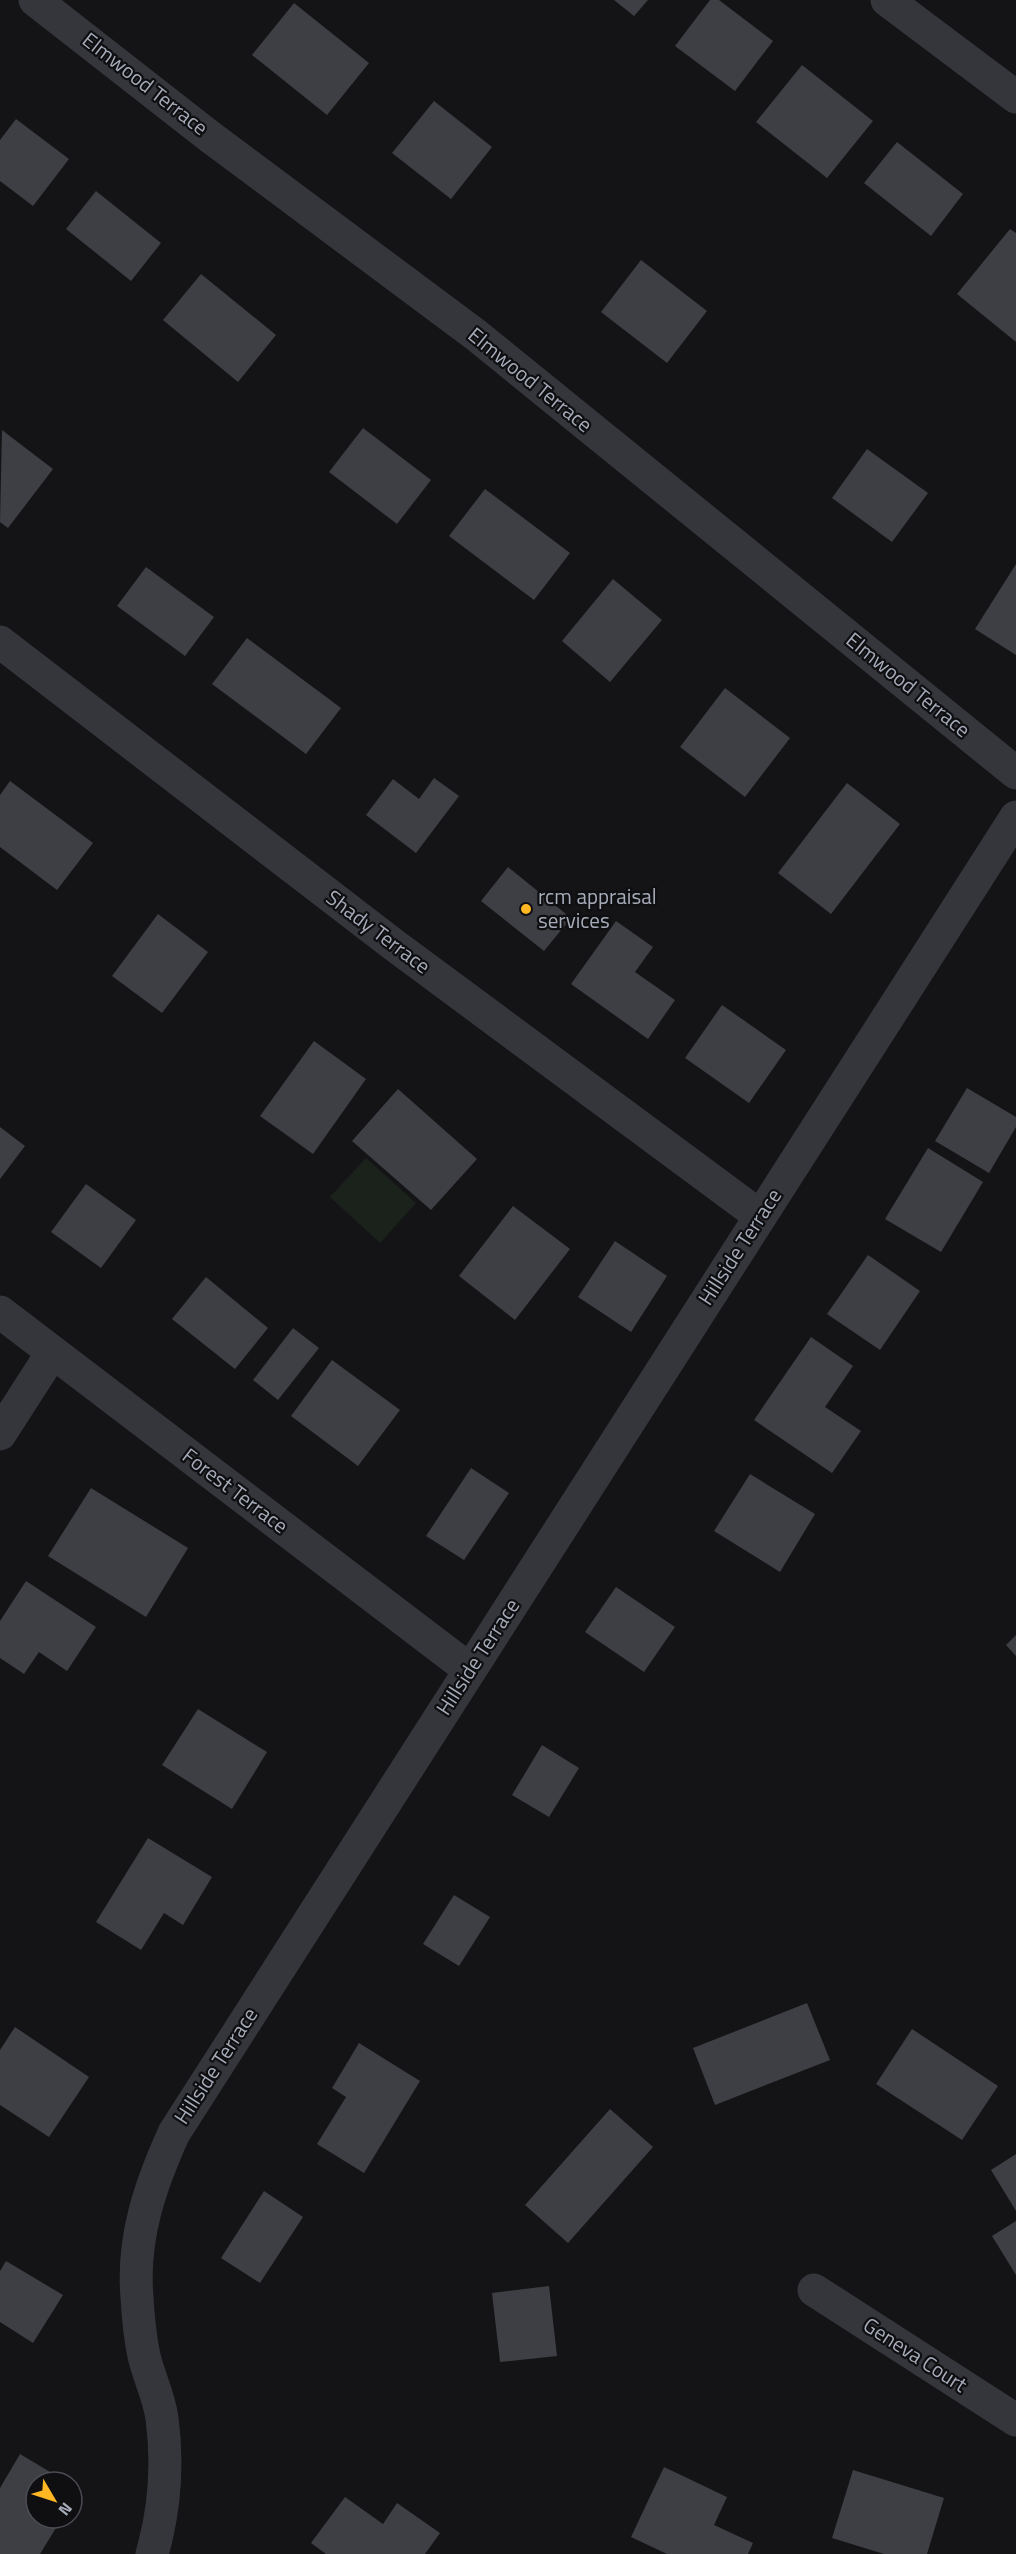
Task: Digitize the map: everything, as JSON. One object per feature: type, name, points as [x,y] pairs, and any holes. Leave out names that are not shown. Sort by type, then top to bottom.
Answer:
[{"type":"street","name":"Elmwood Terrace","points":[[35,0],[209,136],[476,336],[1016,773]]},
{"type":"street","points":[[887,0],[1016,97]]},
{"type":"street","name":"Shady Terrace","points":[[0,642],[384,938],[760,1216]]},
{"type":"street","name":"Hillside Terrace","points":[[152,2554],[161,2523],[166,2470],[162,2416],[144,2355],[136,2295],[139,2237],[151,2183],[174,2133],[1016,817]]},
{"type":"street","name":"Forest Terrace","points":[[0,1312],[470,1670]]},
{"type":"street","points":[[0,1434],[52,1353]]},
{"type":"street","name":"Geneva Court","points":[[814,2290],[1016,2420]]},
{"type":"shaded area","points":[[366,1158],[416,1203],[380,1243],[330,1197]]},
{"type":"building","points":[[614,0],[648,0],[634,16]]},
{"type":"building","points":[[710,0],[719,0],[773,41],[735,91],[675,46]]},
{"type":"building","points":[[294,3],[369,63],[327,115],[252,55]]},
{"type":"building","points":[[802,65],[873,121],[827,178],[756,122]]},
{"type":"building","points":[[434,101],[492,147],[451,199],[392,153]]},
{"type":"building","points":[[16,119],[69,159],[33,206],[0,181],[0,140]]},
{"type":"building","points":[[897,142],[963,194],[931,236],[864,183]]},
{"type":"building","points":[[96,191],[161,243],[131,281],[66,229]]},
{"type":"building","points":[[1010,229],[1016,233],[1016,342],[957,294]]},
{"type":"building","points":[[641,260],[707,311],[667,363],[601,312]]},
{"type":"building","points":[[201,274],[276,335],[238,382],[163,320]]},
{"type":"building","points":[[363,428],[431,480],[397,524],[329,472]]},
{"type":"building","points":[[2,430],[53,469],[8,528],[0,522]]},
{"type":"building","points":[[867,449],[928,493],[892,542],[832,498]]},
{"type":"building","points":[[485,489],[570,553],[534,600],[449,536]]},
{"type":"building","points":[[1016,564],[1016,655],[975,629]]},
{"type":"building","points":[[146,567],[214,617],[185,656],[117,606]]},
{"type":"building","points":[[613,579],[662,620],[610,682],[562,641]]},
{"type":"building","points":[[247,638],[341,708],[306,754],[212,684]]},
{"type":"building","points":[[725,688],[790,738],[745,797],[680,747]]},
{"type":"building","points":[[434,778],[459,796],[416,853],[366,815],[393,779],[419,799]]},
{"type":"building","points":[[10,781],[93,843],[57,890],[0,847],[0,795]]},
{"type":"building","points":[[847,783],[900,824],[831,914],[778,873]]},
{"type":"building","name":"rcm appraisal services","points":[[508,867],[571,918],[544,951],[481,901]]},
{"type":"building","points":[[158,914],[208,952],[162,1013],[112,976]]},
{"type":"building","points":[[616,921],[653,947],[635,972],[675,1000],[648,1039],[571,984]]},
{"type":"building","points":[[722,1005],[786,1050],[749,1103],[685,1058]]},
{"type":"building","points":[[314,1041],[366,1079],[313,1154],[260,1116]]},
{"type":"building","points":[[967,1088],[1016,1117],[1016,1127],[989,1173],[935,1141]]},
{"type":"building","points":[[398,1089],[477,1159],[431,1210],[352,1141]]},
{"type":"building","points":[[0,1127],[25,1146],[0,1179]]},
{"type":"building","points":[[928,1148],[983,1182],[941,1252],[885,1219]]},
{"type":"building","points":[[86,1184],[136,1220],[101,1268],[51,1232]]},
{"type":"building","points":[[513,1206],[570,1249],[515,1320],[459,1276]]},
{"type":"building","points":[[615,1241],[667,1276],[631,1332],[578,1297]]},
{"type":"building","points":[[868,1255],[920,1291],[880,1350],[827,1314]]},
{"type":"building","points":[[206,1277],[268,1328],[235,1369],[172,1319]]},
{"type":"building","points":[[293,1328],[319,1348],[278,1400],[253,1380]]},
{"type":"building","points":[[811,1337],[853,1366],[825,1407],[861,1431],[832,1473],[754,1420]]},
{"type":"building","points":[[332,1360],[400,1410],[358,1466],[291,1416]]},
{"type":"building","points":[[471,1468],[509,1493],[464,1560],[426,1536]]},
{"type":"building","points":[[750,1474],[815,1514],[780,1572],[714,1531]]},
{"type":"building","points":[[91,1488],[188,1548],[146,1617],[48,1556]]},
{"type":"building","points":[[26,1581],[96,1627],[67,1671],[39,1652],[24,1674],[0,1658],[0,1621]]},
{"type":"building","points":[[616,1587],[675,1627],[644,1672],[585,1632]]},
{"type":"building","points":[[1016,1635],[1016,1656],[1006,1645]]},
{"type":"building","points":[[198,1709],[267,1752],[232,1809],[162,1765]]},
{"type":"building","points":[[542,1745],[579,1768],[549,1817],[512,1795]]},
{"type":"building","points":[[148,1838],[212,1877],[183,1925],[164,1913],[141,1950],[96,1922]]},
{"type":"building","points":[[454,1895],[490,1917],[459,1966],[423,1944]]},
{"type":"building","points":[[807,2003],[830,2060],[715,2105],[693,2048]]},
{"type":"building","points":[[15,2027],[89,2077],[49,2137],[0,2105],[0,2050]]},
{"type":"building","points":[[912,2029],[998,2086],[962,2140],[876,2084]]},
{"type":"building","points":[[359,2043],[420,2081],[364,2173],[317,2144],[346,2097],[332,2088]]},
{"type":"building","points":[[610,2109],[653,2147],[568,2243],[525,2205]]},
{"type":"building","points":[[1016,2154],[1016,2211],[991,2170]]},
{"type":"building","points":[[264,2191],[303,2217],[260,2283],[221,2258]]},
{"type":"building","points":[[1016,2221],[1016,2275],[992,2236]]},
{"type":"building","points":[[6,2261],[63,2295],[33,2343],[0,2322],[0,2271]]},
{"type":"building","points":[[549,2286],[557,2356],[500,2362],[492,2293]]},
{"type":"building","points":[[20,2454],[47,2470],[24,2470],[24,2530],[55,2530],[40,2554],[0,2554],[0,2488]]},
{"type":"building","points":[[664,2467],[727,2497],[714,2525],[753,2543],[748,2554],[667,2554],[631,2537]]},
{"type":"building","points":[[853,2470],[944,2498],[927,2554],[884,2554],[832,2538]]},
{"type":"building","points":[[345,2497],[383,2524],[397,2503],[440,2533],[425,2554],[326,2554],[311,2543]]},
{"type":"place","name":"rcm appraisal services","points":[[526,909]]}]
